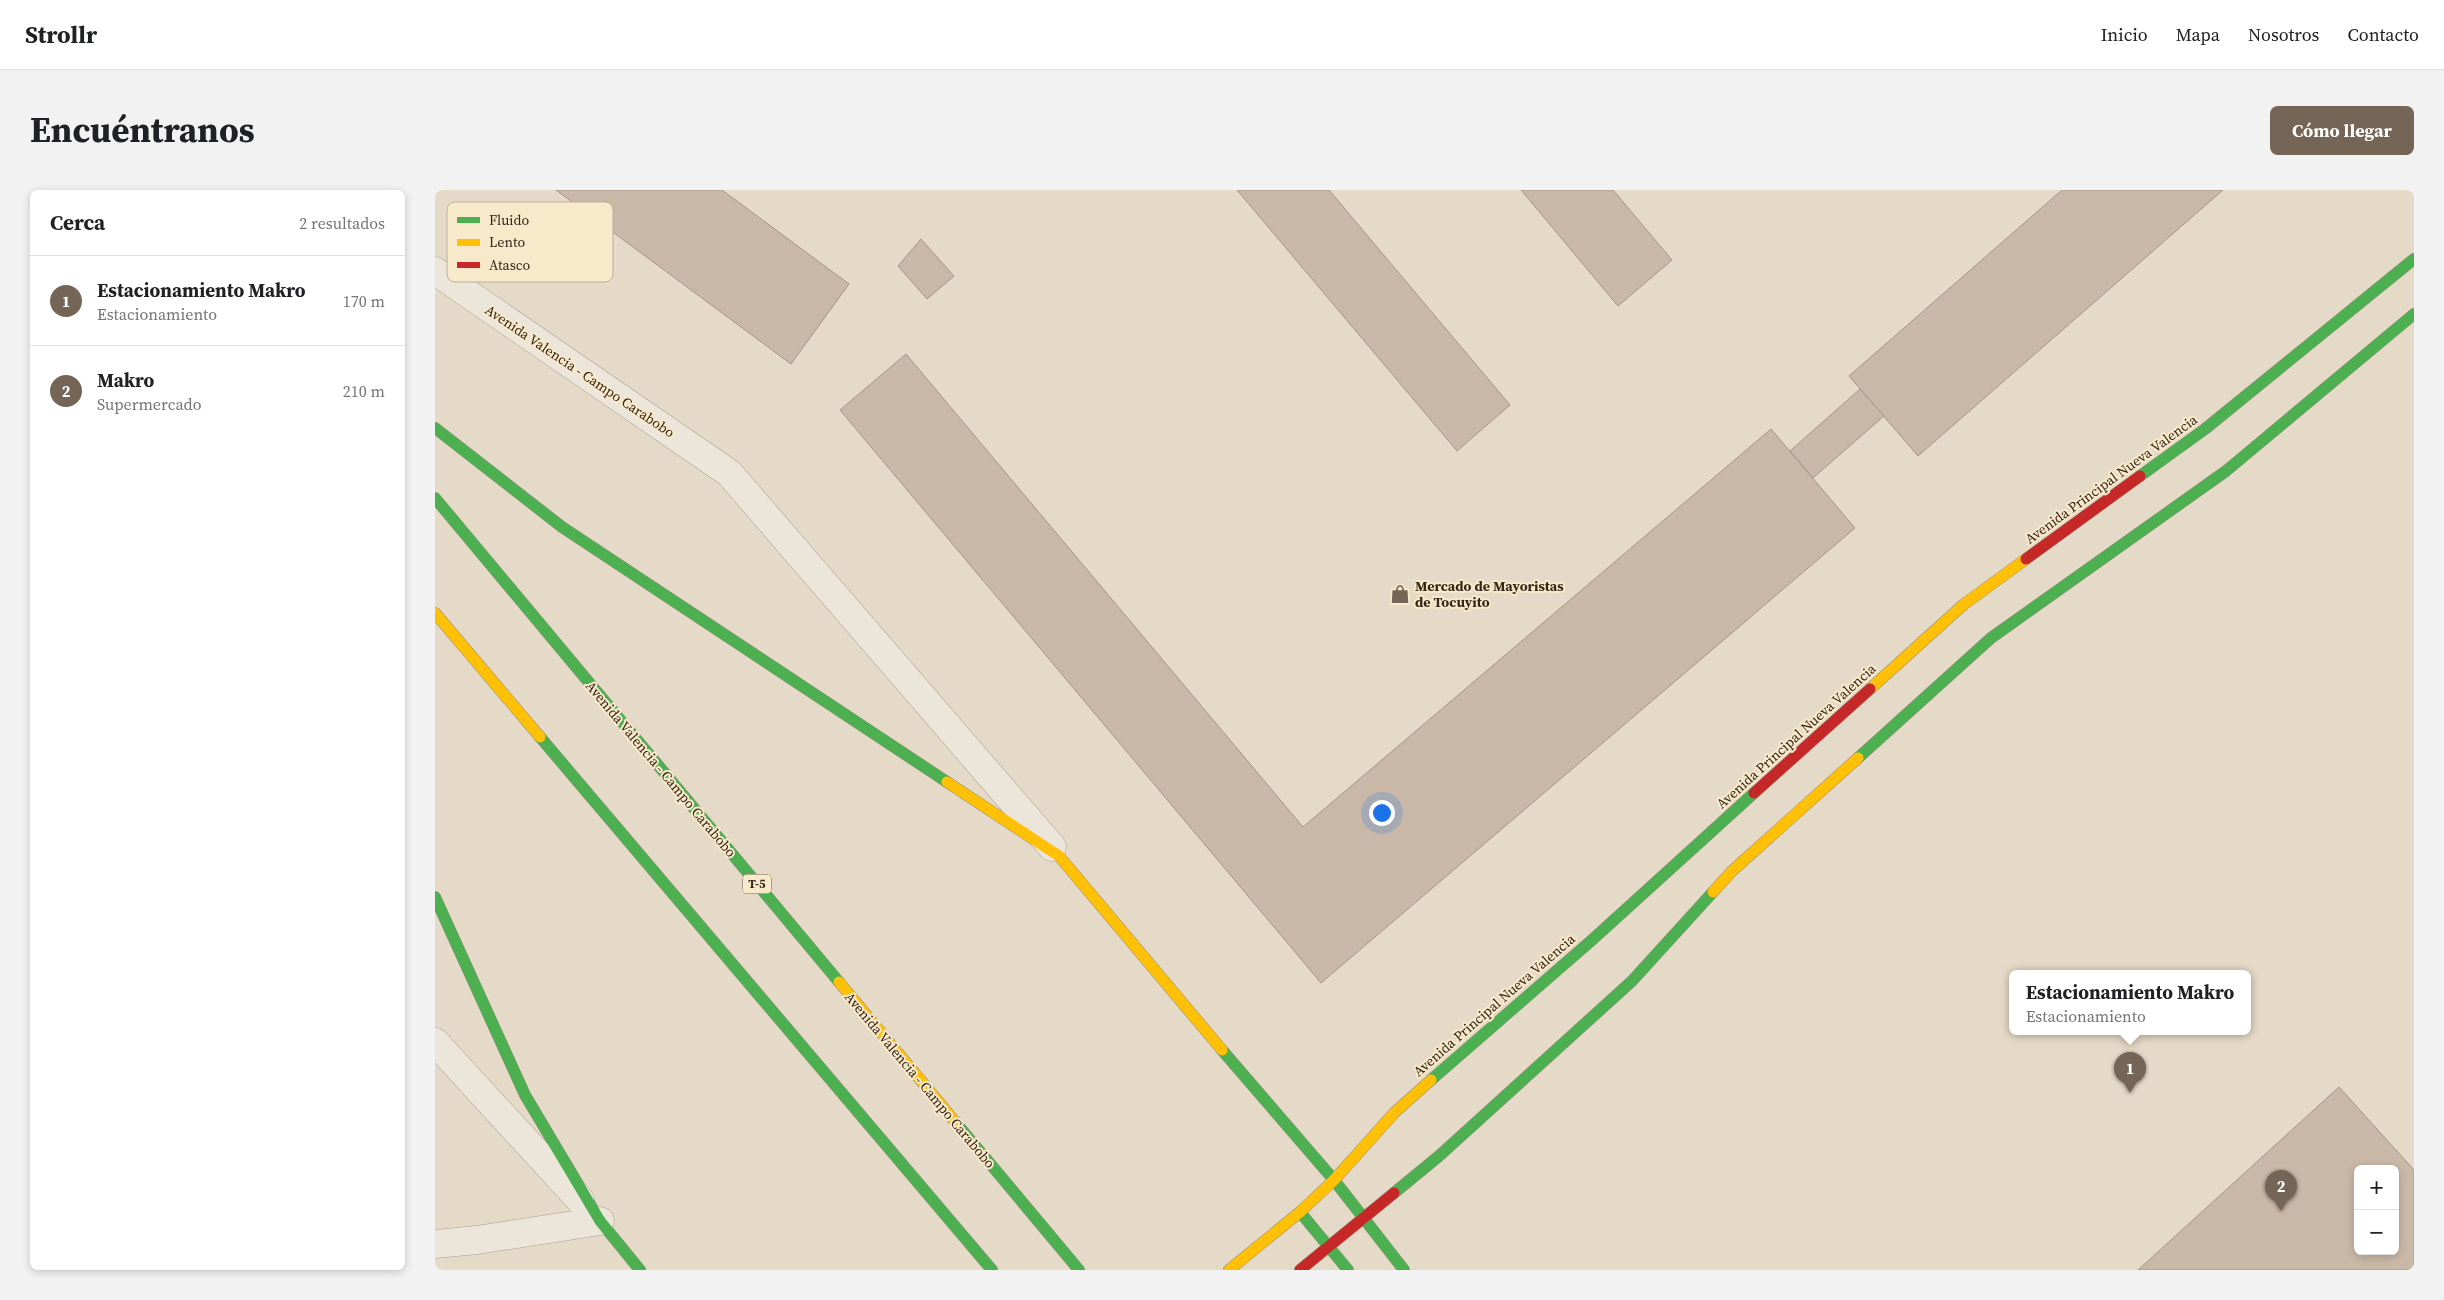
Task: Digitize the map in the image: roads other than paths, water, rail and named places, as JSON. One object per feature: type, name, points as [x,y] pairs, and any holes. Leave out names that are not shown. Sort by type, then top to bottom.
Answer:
[{"type":"main road","name":"Avenida Principal Nueva Valencia","points":[[1232,1268],[1300,1212],[1334,1180],[1395,1112],[1592,940],[1963,605],[2205,429],[2414,259]]},
{"type":"main road","points":[[1300,1270],[1439,1156],[1633,981],[1732,871],[1991,638],[2226,471],[2414,314]]},
{"type":"main road","points":[[435,428],[562,527],[1059,856],[1286,1126],[1334,1180],[1404,1270]]},
{"type":"main road","name":"Avenida Valencia - Campo Carabobo","points":[[435,498],[1079,1270]]},
{"type":"main road","points":[[435,613],[992,1270]]},
{"type":"main road","points":[[435,897],[525,1095],[599,1221],[640,1270]]},
{"type":"main road","points":[[1300,1212],[1348,1270]]},
{"type":"street","name":"Avenida Valencia - Campo Carabobo","points":[[435,271],[447,279]]},
{"type":"street","name":"Avenida Valencia - Campo Carabobo","points":[[451,282],[729,473],[1059,856]]},
{"type":"street","points":[[435,1042],[599,1221]]},
{"type":"street","points":[[435,1244],[477,1240],[599,1221]]},
{"type":"place","name":"Mercado de Mayoristas de Tocuyito","points":[[1400,594]]},
{"type":"place","name":"Estacionamiento Makro","points":[[2130,1093]]},
{"type":"place","name":"Makro","points":[[2281,1211]]}]
